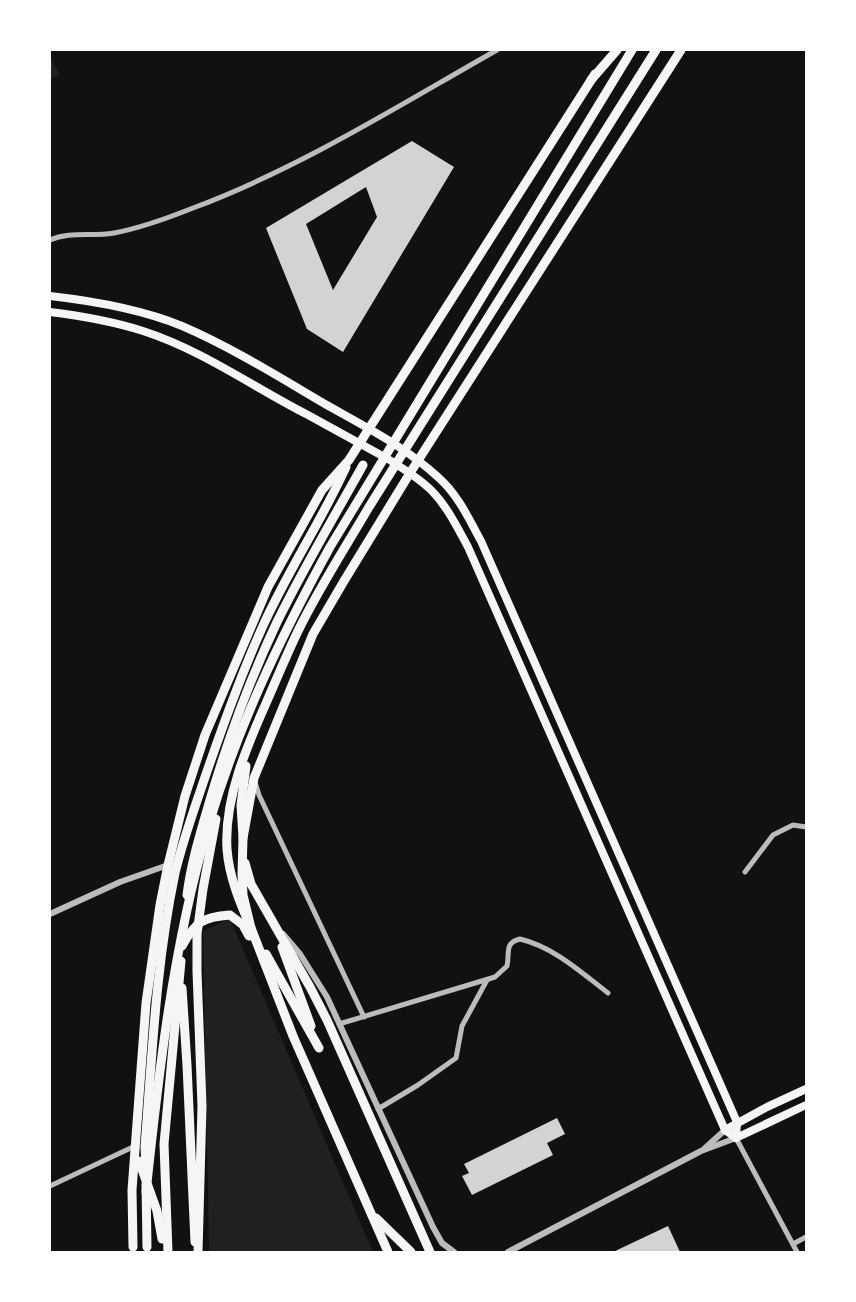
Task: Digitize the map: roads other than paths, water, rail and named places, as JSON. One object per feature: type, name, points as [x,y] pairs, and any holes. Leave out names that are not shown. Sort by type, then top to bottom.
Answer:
[{"type":"main road","points":[[147,1247],[145,1147],[156,1006],[166,926],[176,872],[189,824],[218,738],[263,627],[286,579],[333,496],[349,460],[612,50]]},
{"type":"main road","points":[[592,80],[617,50]]},
{"type":"main road","points":[[146,1192],[156,1095],[185,917],[208,826],[262,680],[308,586],[330,547],[632,50]]},
{"type":"main road","points":[[388,1252],[296,1043],[235,887],[229,866],[227,848],[228,823],[235,786],[253,734],[298,630],[332,569],[656,50]]},
{"type":"main road","points":[[271,920],[319,1048],[251,928],[243,896],[244,838],[254,778],[313,634],[410,472],[681,50]]},
{"type":"main road","points":[[50,296],[80,299],[149,314],[182,326],[220,345],[369,429],[418,460],[441,479],[462,507],[480,541],[737,1122],[736,1138]]},
{"type":"main road","points":[[50,312],[114,322],[174,343],[360,443],[410,472],[431,490],[450,515],[468,547],[725,1130],[736,1138]]},
{"type":"main road","points":[[133,1247],[132,1190],[134,1146],[146,1003],[160,905],[185,796],[205,735],[268,588],[322,490],[349,460]]},
{"type":"main road","points":[[166,1252],[164,1144],[189,878],[196,847],[216,778],[246,695],[278,621],[363,465]]},
{"type":"main road","points":[[244,838],[241,806],[253,734]]},
{"type":"main road","points":[[197,1252],[202,1106],[197,971],[198,934],[202,889],[226,775]]},
{"type":"main road","points":[[243,853],[251,884],[327,1020],[430,1252]]},
{"type":"main road","points":[[182,946],[191,929],[202,921],[215,916],[230,915],[243,925],[262,957]]},
{"type":"main road","points":[[180,963],[197,1252]]},
{"type":"main road","points":[[725,1130],[737,1122],[806,1089]]},
{"type":"main road","points":[[736,1138],[806,1105]]},
{"type":"main road","points":[[134,1146],[157,1211],[166,1252]]},
{"type":"main road","points":[[372,1214],[411,1252]]},
{"type":"street","points":[[50,240],[62,236],[112,233],[131,229],[224,197],[274,174],[364,126],[496,50]]},
{"type":"street","points":[[254,778],[259,795],[364,1017]]},
{"type":"street","points":[[745,872],[773,835],[793,825],[806,827]]},
{"type":"street","points":[[50,914],[120,882],[168,865]]},
{"type":"street","points":[[271,920],[300,954],[327,997],[433,1228],[442,1243],[454,1252]]},
{"type":"street","points":[[339,1024],[460,986],[487,980],[500,973],[507,966],[508,946],[511,942],[520,939],[547,950],[574,967],[608,994]]},
{"type":"street","points":[[378,1108],[418,1085],[456,1058],[462,1026],[487,980]]},
{"type":"street","points":[[701,1151],[725,1130]]},
{"type":"street","points":[[508,1252],[701,1151],[736,1138],[797,1252]]},
{"type":"street","points":[[50,1186],[134,1146]]},
{"type":"street","points":[[793,1244],[806,1237]]}]
